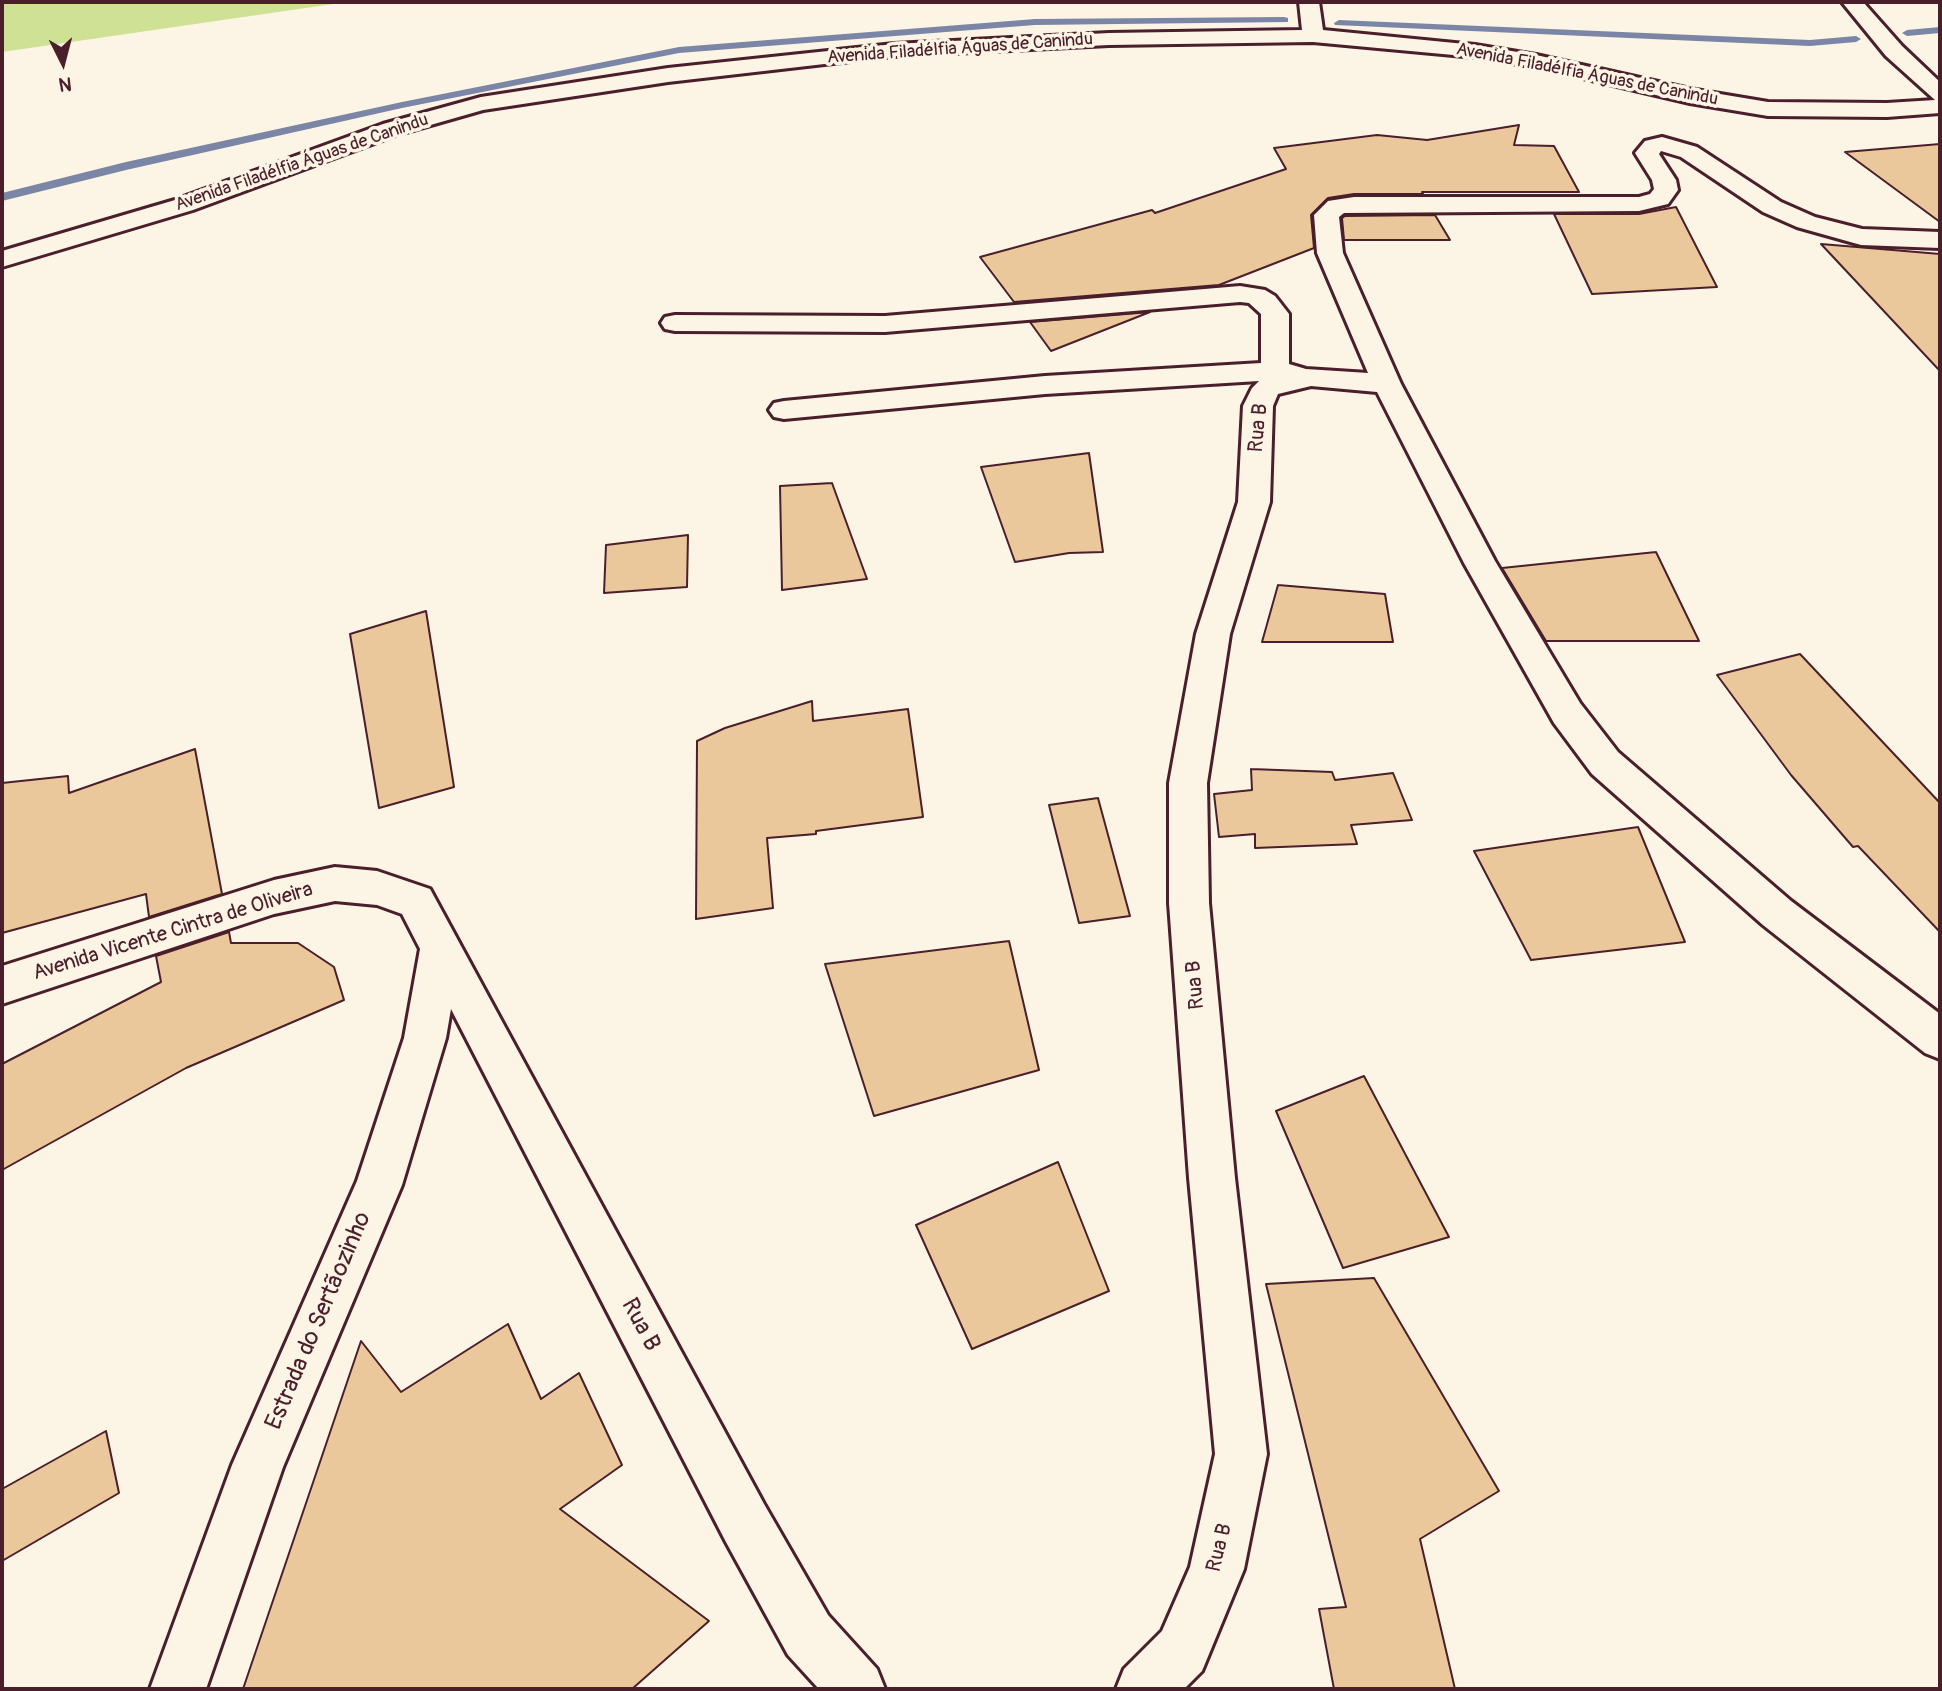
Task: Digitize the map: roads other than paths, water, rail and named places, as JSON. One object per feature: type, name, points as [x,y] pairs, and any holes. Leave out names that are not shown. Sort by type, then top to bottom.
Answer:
[{"type":"street","points":[[1309,2],[1313,36]]},
{"type":"street","points":[[1852,2],[1894,51],[1940,94]]},
{"type":"street","name":"Avenida Filadélfia Águas de Canindu","points":[[2,259],[184,205],[391,129],[481,104],[668,75],[894,50],[1109,39],[1313,36],[1475,51],[1755,108],[1796,111],[1887,110],[1940,106]]},
{"type":"street","points":[[1940,240],[1861,237],[1806,222],[1772,206],[1689,152],[1676,146],[1662,145],[1653,146],[1647,153],[1664,180],[1666,190],[1659,199],[1639,204],[1337,206],[1326,215],[1330,253],[1387,384],[1480,563],[1567,713],[1605,763],[1777,913],[1940,1039]]},
{"type":"street","points":[[675,323],[885,324],[1240,294],[1256,296],[1266,302],[1275,314],[1293,374],[1045,385],[784,410]]},
{"type":"street","name":"Rua B","points":[[1144,1689],[1182,1651],[1217,1569],[1241,1454],[1212,1178],[1189,903],[1188,783],[1213,634],[1254,502],[1258,406],[1266,388],[1293,374],[1387,384]]},
{"type":"street","name":"Avenida Vicente Cintra de Oliveira","points":[[2,985],[274,897],[335,884],[377,888],[416,901],[441,948]]},
{"type":"street","name":"Rua B","points":[[441,948],[738,1510],[808,1635],[857,1689]]},
{"type":"street","name":"Estrada do Sertãozinho","points":[[178,1689],[258,1465],[379,1185],[425,1038],[441,948]]},
{"type":"waterway","points":[[2,197],[126,166],[402,105],[679,50],[1035,22],[1284,20]]},
{"type":"waterway","points":[[1339,23],[1810,43],[1856,39]]},
{"type":"waterway","points":[[1907,33],[1940,30]]}]
